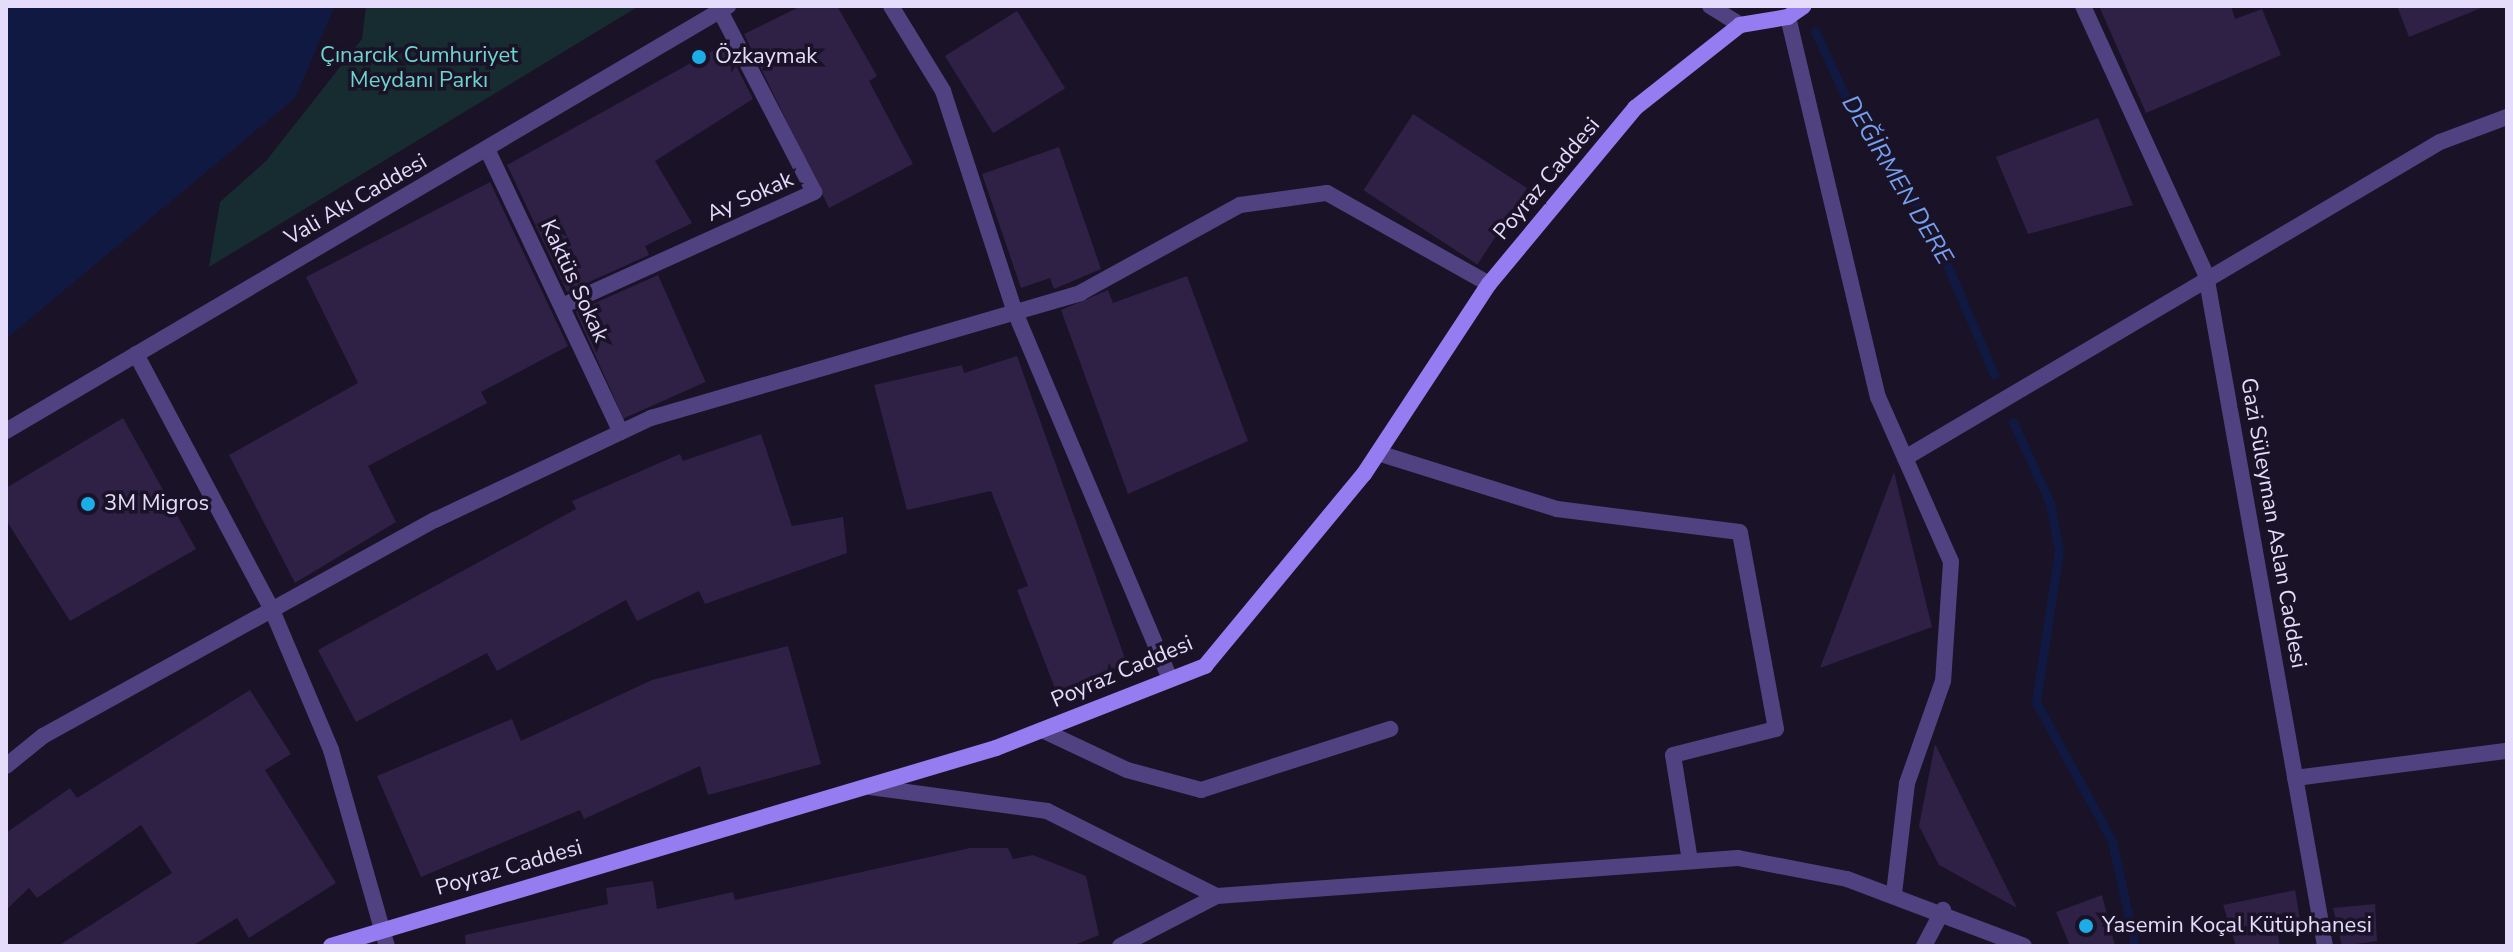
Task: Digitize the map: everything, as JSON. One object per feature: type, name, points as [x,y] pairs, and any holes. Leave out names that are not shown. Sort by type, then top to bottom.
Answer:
[{"type":"street","points":[[891,6],[943,91],[1015,312],[1170,679]]},
{"type":"street","points":[[1710,6],[1740,25]]},
{"type":"street","name":"Poyraz Caddesi","points":[[331,946],[385,938],[870,787],[1042,730],[1205,666],[1378,453],[1489,284],[1635,108],[1740,25],[1788,17],[1804,6]]},
{"type":"street","name":"Gazi Süleyman Aslan Caddesi","points":[[2083,6],[2206,275],[2325,946]]},
{"type":"street","name":"Vali Akı Caddesi","points":[[6,431],[724,8]]},
{"type":"street","name":"Ay Sokak","points":[[562,306],[814,192],[724,8]]},
{"type":"street","points":[[1788,17],[1878,397],[1951,562],[1943,681],[1907,783],[1894,894]]},
{"type":"street","points":[[1905,458],[2206,275],[2440,142],[2507,117]]},
{"type":"street","name":"Kaktüs Sokak","points":[[487,149],[621,432]]},
{"type":"street","points":[[6,766],[43,736],[435,520],[621,432],[1080,293],[1240,205],[1327,193],[1489,284]]},
{"type":"street","points":[[136,354],[272,610],[331,750],[385,938]]},
{"type":"street","points":[[1378,453],[1557,509],[1740,532],[1776,729],[1673,755],[1690,861]]},
{"type":"street","points":[[1042,730],[1127,770],[1201,790],[1390,729]]},
{"type":"street","points":[[2295,778],[2507,751]]},
{"type":"street","points":[[870,787],[1047,811],[1217,896]]},
{"type":"street","points":[[1120,946],[1217,896],[1738,858],[1894,894],[1943,910],[2024,946]]},
{"type":"street","points":[[1924,946],[1943,910]]},
{"type":"green space","name":"Çınarcık Cumhuriyet Meydanı Parkı","points":[[366,6],[639,6],[209,267],[220,202],[266,161],[362,39]]},
{"type":"water","points":[[6,6],[335,6],[295,98],[6,339]]},
{"type":"building","points":[[801,6],[837,6],[877,76],[869,81],[913,164],[829,208],[744,34]]},
{"type":"building","points":[[2099,6],[2231,6],[2235,19],[2262,9],[2281,55],[2146,113]]},
{"type":"building","points":[[2397,6],[2484,6],[2484,7],[2409,37]]},
{"type":"building","points":[[1017,11],[1065,88],[993,133],[945,56]]},
{"type":"building","points":[[725,44],[753,99],[655,161],[692,223],[645,246],[649,255],[567,292],[507,165]]},
{"type":"building","points":[[1413,114],[1527,188],[1477,264],[1363,190]]},
{"type":"building","points":[[2098,118],[2133,205],[2028,234],[1996,157]]},
{"type":"building","points":[[1059,147],[1101,269],[1054,289],[1050,278],[1021,288],[982,174]]},
{"type":"building","points":[[490,182],[568,346],[481,392],[487,403],[368,466],[396,522],[295,583],[229,455],[358,383],[306,277]]},
{"type":"building","points":[[658,275],[706,382],[623,418],[576,312]]},
{"type":"building","points":[[1187,276],[1248,441],[1128,494],[1061,310],[1108,290],[1113,303]]},
{"type":"building","points":[[1017,356],[1127,664],[1056,691],[1017,590],[1028,586],[991,491],[907,510],[874,385],[962,365],[964,373]]},
{"type":"building","name":"3M Migros","points":[[123,418],[196,549],[70,621],[6,520],[6,488]]},
{"type":"building","points":[[761,434],[792,526],[843,517],[847,553],[705,604],[699,591],[637,621],[626,600],[497,671],[487,653],[356,722],[318,650],[576,509],[572,501],[680,454],[683,461]]},
{"type":"building","points":[[1894,472],[1932,627],[1820,668]]},
{"type":"building","points":[[788,646],[821,764],[708,795],[700,766],[584,819],[580,810],[421,877],[377,776],[512,719],[521,741],[652,680]]},
{"type":"building","points":[[250,690],[291,754],[265,770],[336,883],[249,938],[237,918],[192,946],[58,946],[172,873],[141,825],[37,898],[29,888],[6,910],[6,833],[70,788],[77,798]]},
{"type":"building","points":[[1935,744],[2017,908],[1939,865],[1919,826]]},
{"type":"building","points":[[970,848],[1008,848],[1013,859],[1033,855],[1086,876],[1099,935],[1072,946],[466,946],[465,935],[608,904],[606,888],[653,881],[657,909],[733,892],[735,900]]},
{"type":"building","points":[[2295,890],[2302,931],[2278,935],[2280,946],[2236,946],[2223,905]]},
{"type":"building","name":"Yasemin Koçal Kütüphanesi","points":[[2102,895],[2115,946],[2070,946],[2056,912]]},
{"type":"building","points":[[2375,904],[2377,941],[2342,946],[2333,908]]},
{"type":"waterway","name":"DEĞİRMEN DERE","points":[[1815,31],[1854,115],[1930,225],[1994,374]]},
{"type":"waterway","name":"DEĞİRMEN DERE","points":[[2013,422],[2050,503],[2059,551],[2036,702],[2112,841],[2135,946]]},
{"type":"place","name":"Özkaymak","points":[[699,57]]},
{"type":"place","name":"3M Migros","points":[[88,504]]},
{"type":"place","name":"Yasemin Koçal Kütüphanesi","points":[[2086,926]]}]
